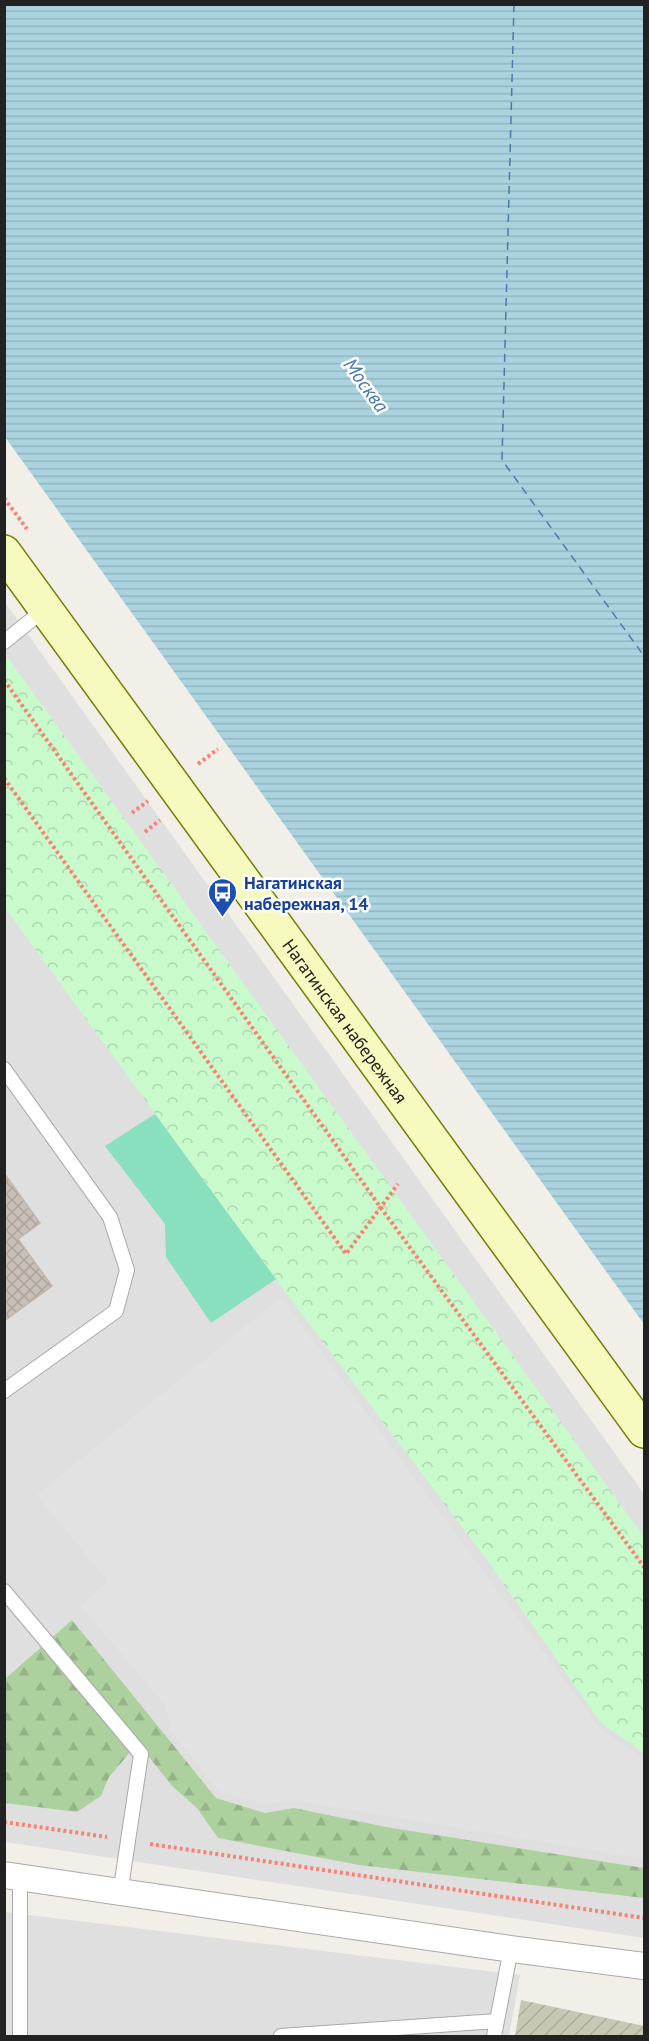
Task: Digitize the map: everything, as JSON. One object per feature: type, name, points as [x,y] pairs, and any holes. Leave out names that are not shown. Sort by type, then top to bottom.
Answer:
[{"type":"main road","name":"Нагатинская набережная","points":[[4,552],[645,1431]]},
{"type":"street","points":[[12,1877],[511,1949],[645,1966]]},
{"type":"lane","points":[[4,642],[45,609]]},
{"type":"lane","points":[[4,1069],[110,1216],[127,1270],[116,1311],[4,1391]]},
{"type":"lane","points":[[4,1591],[141,1754],[120,1894]]},
{"type":"lane","points":[[12,1877],[20,2037]]},
{"type":"lane","points":[[495,2037],[511,1949]]},
{"type":"lane","points":[[281,2037],[497,2021]]},
{"type":"path","points":[[4,680],[381,1208],[645,1567]]},
{"type":"path","points":[[4,778],[346,1254],[398,1184]]},
{"type":"path","points":[[4,1822],[645,1918]]},
{"type":"shaded area","points":[[4,601],[644,1494],[644,1938],[5,1842]]},
{"type":"shaded area","points":[[281,1298],[599,1728],[644,1760],[644,1859],[298,1801],[264,1804],[220,1792],[171,1732],[165,1705],[81,1606],[108,1581],[37,1495]]},
{"type":"shaded area","points":[[5,1912],[520,1975],[509,2036],[5,2036]]},
{"type":"shaded area","points":[[521,2000],[644,2026],[644,2036],[515,2036]]},
{"type":"green space","points":[[8,658],[644,1537],[644,1753],[601,1723],[487,1560],[289,1297],[5,908],[4,661]]},
{"type":"green space","points":[[155,1114],[276,1279],[211,1323],[166,1257],[165,1224],[105,1146]]},
{"type":"green space","points":[[72,1620],[216,1798],[265,1813],[294,1808],[386,1827],[644,1868],[644,1898],[359,1865],[218,1838],[197,1808],[172,1786],[138,1743],[109,1777],[101,1796],[77,1812],[5,1803],[5,1679]]},
{"type":"water","name":"Москва","points":[[4,5],[644,5],[644,1324],[5,437]]},
{"type":"building","points":[[4,1173],[40,1223],[18,1239],[52,1286],[4,1321]]},
{"type":"ferry route","points":[[514,4],[502,460],[644,656]]},
{"type":"place","name":"Нагатинская набережная, 14","points":[[223,918]]}]
